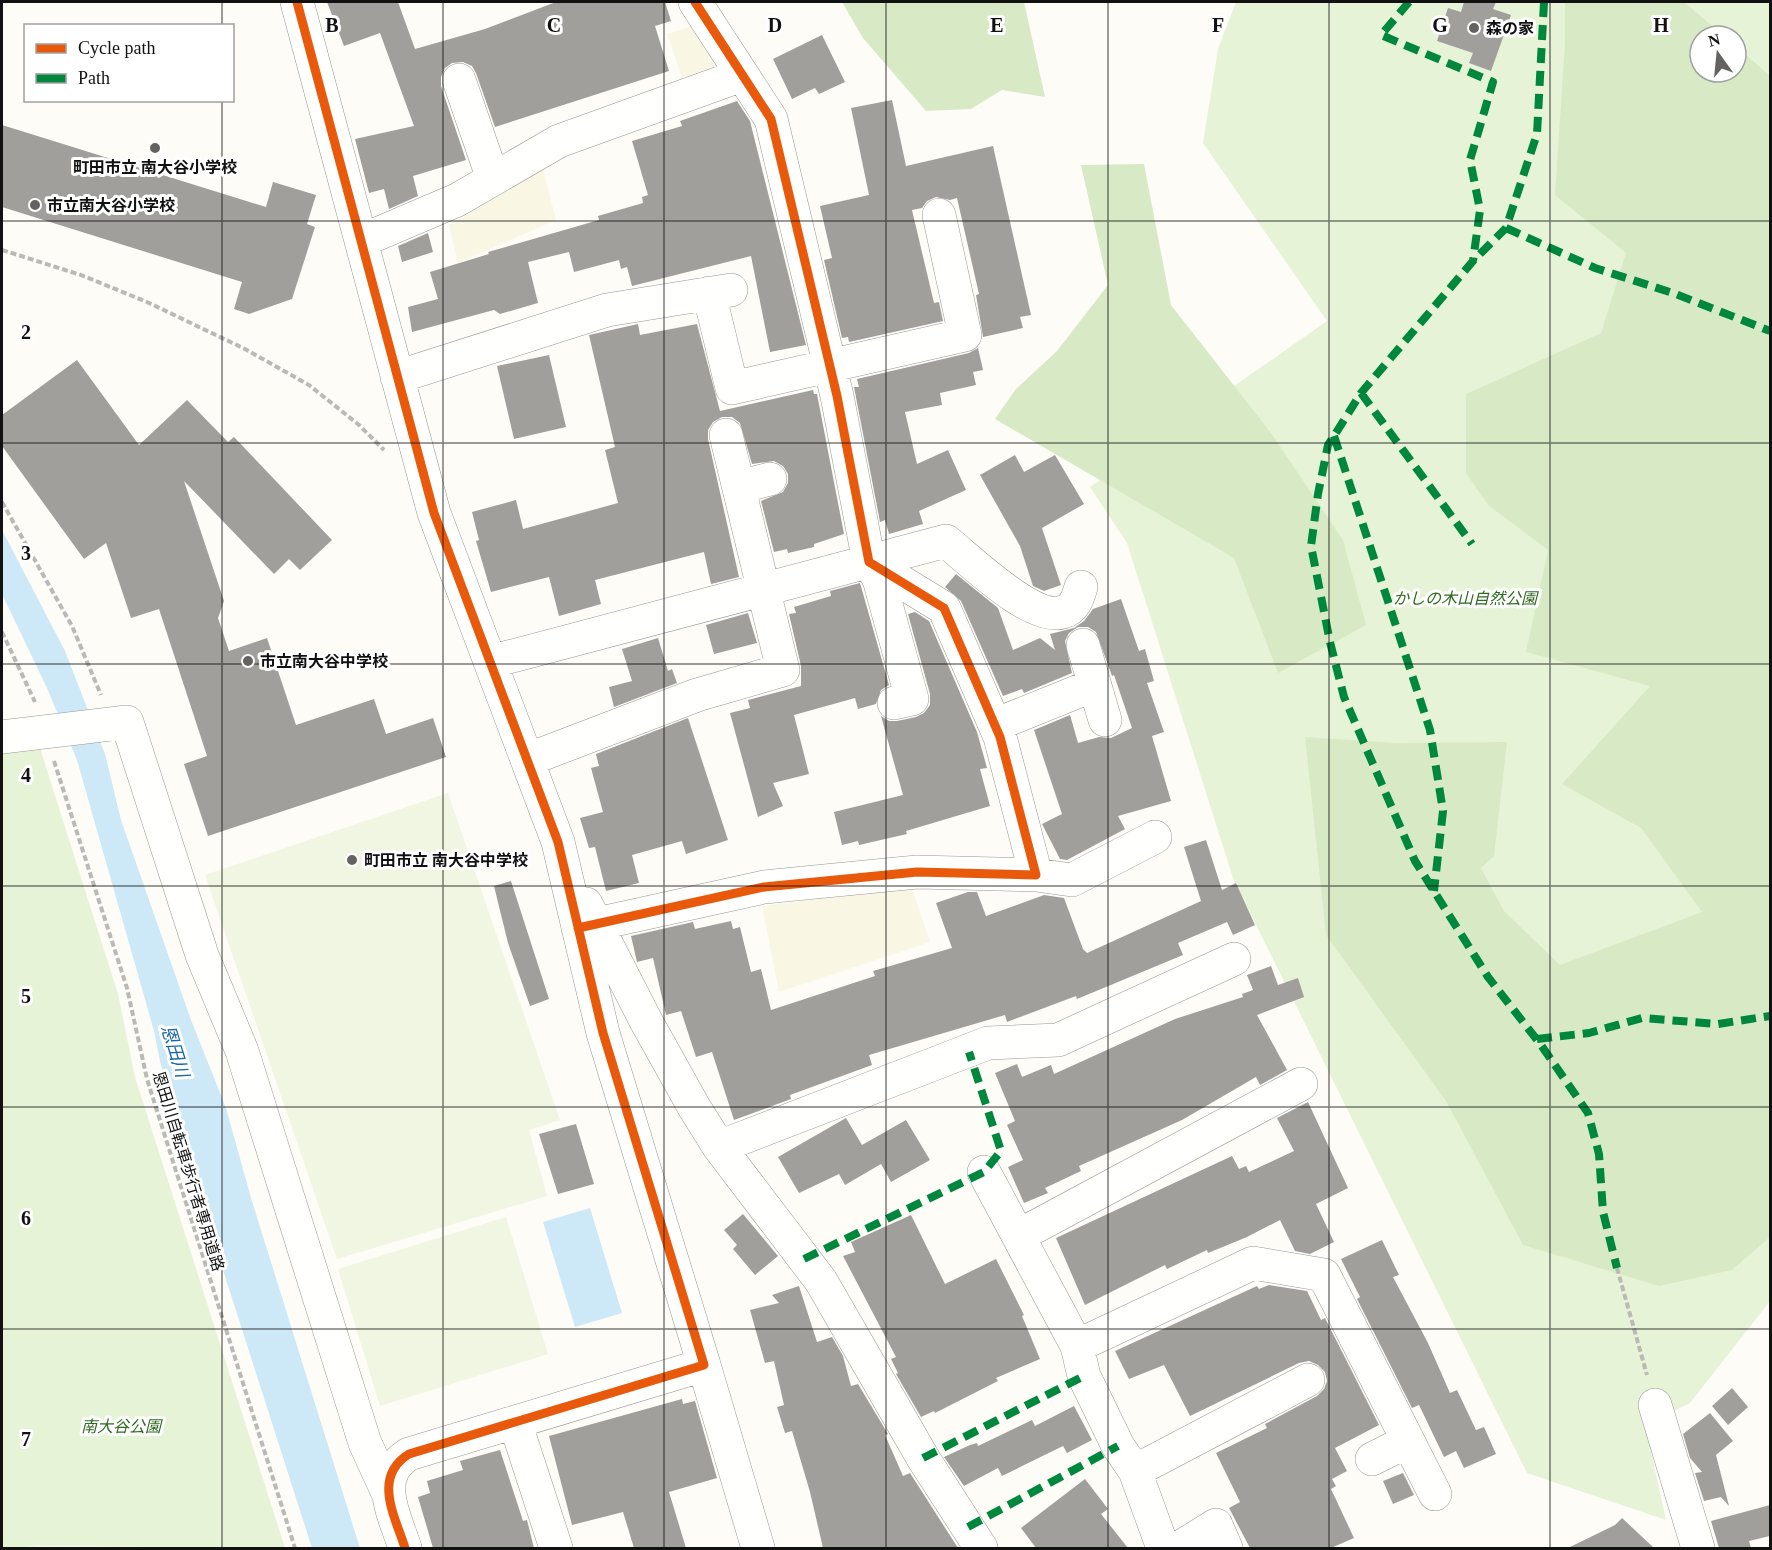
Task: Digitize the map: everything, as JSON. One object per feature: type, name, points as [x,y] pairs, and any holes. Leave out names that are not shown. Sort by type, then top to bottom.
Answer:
[{"type":"street","points":[[297,2],[434,513],[558,842],[587,926],[603,1033],[758,1548]]},
{"type":"street","points":[[694,2],[771,119],[829,364],[869,562],[879,579],[912,699],[894,703]]},
{"type":"street","points":[[361,241],[457,200],[559,141],[742,75]]},
{"type":"street","points":[[459,80],[493,179]]},
{"type":"street","points":[[398,377],[607,310],[720,292],[732,388],[829,364],[965,335],[938,235]]},
{"type":"street","points":[[526,760],[697,695],[783,670],[764,590],[754,483],[726,435]]},
{"type":"street","points":[[490,662],[946,541],[1023,602],[1043,612],[1063,612],[1076,603],[1081,587]]},
{"type":"street","points":[[869,562],[944,608],[994,725],[1036,875]]},
{"type":"street","points":[[1083,645],[1105,720]]},
{"type":"street","points":[[994,725],[1094,685]]},
{"type":"street","points":[[2,737],[127,722],[202,955],[242,1051],[365,1443],[388,1493],[405,1548]]},
{"type":"street","points":[[587,926],[764,887],[917,872],[1036,875],[1072,880],[1155,837]]},
{"type":"street","points":[[587,926],[646,1021],[719,1147],[821,1281],[923,1458],[981,1548]]},
{"type":"street","points":[[719,1147],[988,1043],[1058,1040],[1234,959]]},
{"type":"street","points":[[603,1033],[646,1021]]},
{"type":"street","points":[[1020,1235],[1300,1084]]},
{"type":"street","points":[[984,1172],[1020,1235],[1077,1346],[1084,1376],[1118,1446],[1135,1471],[1163,1548]]},
{"type":"street","points":[[1077,1346],[1253,1263],[1324,1275],[1435,1494]]},
{"type":"street","points":[[388,1493],[390,1476],[396,1462],[409,1454],[704,1365]]},
{"type":"street","points":[[1135,1471],[1308,1380]]},
{"type":"street","points":[[1655,1405],[1698,1548]]},
{"type":"street","points":[[515,1422],[556,1548]]},
{"type":"street","points":[[1372,1459],[1408,1441]]},
{"type":"street","points":[[1179,1548],[1216,1526],[1226,1548]]},
{"type":"path","points":[[2,250],[81,275],[245,349],[309,385],[360,425],[390,455]]},
{"type":"path","points":[[1617,1268],[1643,1358]]},
{"type":"shaded area","points":[[692,26],[722,63],[682,78],[667,34]]},
{"type":"shaded area","points":[[543,169],[556,220],[458,263],[449,225]]},
{"type":"shaded area","points":[[912,888],[930,942],[779,992],[762,906]]},
{"type":"green space","points":[[842,2],[1024,2],[1045,97],[1002,90],[971,109],[926,111],[863,38]]},
{"type":"green space","name":"かしの木山自然公園","points":[[1236,2],[1770,2],[1770,1301],[1690,1403],[1645,1425],[1666,1520],[1527,1473],[1233,878],[1127,543],[1090,487],[1327,321],[1203,143],[1218,49]]},
{"type":"green space","points":[[1565,2],[1684,2],[1710,24],[1688,24],[1688,84],[1748,84],[1748,57],[1770,76],[1770,1237],[1732,1270],[1659,1286],[1523,1245],[1446,1101],[1326,935],[1305,737],[1397,743],[1507,742],[1494,856],[1481,868],[1504,911],[1560,965],[1702,912],[1641,828],[1562,784],[1650,686],[1526,652],[1548,550],[1488,505],[1466,473],[1466,394],[1601,333],[1626,253],[1555,195],[1565,42]]},
{"type":"green space","points":[[1144,164],[1171,305],[1271,433],[1343,540],[1366,625],[1278,673],[1234,558],[995,419],[1015,390],[1057,351],[1108,285],[1081,165]]},
{"type":"green space","name":"南大谷公園","points":[[39,745],[118,994],[135,1077],[285,1548],[42,1546],[2,1548],[2,749]]},
{"type":"green space","points":[[448,793],[560,1120],[529,1130],[547,1196],[337,1259],[205,875]]},
{"type":"green space","points":[[506,1217],[548,1354],[380,1406],[338,1269]]},
{"type":"water","name":"恩田川","points":[[2,530],[65,651],[105,754],[121,820],[191,1020],[226,1108],[251,1198],[360,1548],[312,1548],[183,1145],[154,1031],[77,760],[47,688],[2,594]]},
{"type":"water","points":[[590,1208],[622,1313],[575,1327],[543,1222]]},
{"type":"building","points":[[327,2],[398,2],[415,49],[485,29],[556,2],[665,2],[671,21],[655,26],[669,71],[495,127],[472,66],[463,62],[452,63],[445,68],[441,77],[441,86],[466,160],[413,176],[418,196],[389,209],[384,189],[369,193],[355,139],[414,126],[380,33],[344,46]]},
{"type":"building","name":"森の家","points":[[1464,2],[1496,2],[1493,9],[1511,15],[1491,71],[1469,63],[1473,53],[1437,41],[1448,8],[1461,12]]},
{"type":"building","points":[[822,35],[845,82],[819,94],[815,88],[792,99],[773,59]]},
{"type":"building","points":[[892,100],[906,166],[993,146],[1031,315],[1020,317],[1023,328],[983,337],[976,295],[979,294],[957,198],[950,200],[936,197],[927,201],[922,208],[912,210],[934,303],[939,302],[943,321],[849,342],[848,337],[842,338],[824,260],[832,258],[820,206],[869,195],[851,108]]},
{"type":"building","points":[[737,101],[750,121],[806,345],[770,352],[751,256],[632,286],[627,267],[621,269],[619,260],[574,272],[569,252],[528,262],[538,303],[500,314],[494,310],[412,332],[408,307],[438,299],[430,272],[489,254],[488,252],[599,220],[598,216],[643,203],[642,197],[648,195],[632,141],[682,126],[680,121]]},
{"type":"building","points":[[2,125],[266,207],[273,182],[316,195],[307,224],[315,227],[292,299],[249,314],[234,309],[242,282],[2,207]]},
{"type":"building","points":[[428,233],[433,252],[402,262],[398,246]]},
{"type":"building","points":[[638,324],[640,335],[697,324],[720,411],[813,390],[814,394],[817,394],[844,534],[814,544],[814,547],[788,553],[787,549],[774,552],[761,501],[783,492],[788,483],[788,474],[783,466],[774,461],[752,464],[740,423],[732,417],[722,417],[713,422],[708,430],[708,439],[739,577],[711,584],[704,552],[595,580],[601,604],[559,616],[549,577],[491,592],[476,541],[479,540],[472,512],[516,500],[523,529],[618,503],[605,450],[615,447],[589,335]]},
{"type":"building","points":[[978,348],[983,370],[973,372],[976,385],[940,393],[942,405],[905,412],[917,464],[948,450],[966,490],[919,511],[923,524],[889,534],[885,520],[880,522],[854,387],[859,387],[857,379],[969,353]]},
{"type":"building","points":[[549,355],[566,427],[514,439],[497,366]]},
{"type":"building","points":[[77,360],[139,445],[187,400],[228,442],[234,437],[332,540],[300,570],[289,559],[274,574],[184,481],[224,601],[218,618],[229,651],[267,638],[296,725],[374,699],[386,734],[433,718],[446,757],[208,836],[184,764],[207,756],[159,609],[131,618],[106,543],[84,559],[2,446],[2,415]]},
{"type":"building","points":[[1015,455],[1024,472],[1055,455],[1084,504],[1042,528],[1061,585],[1044,591],[1033,586],[1020,546],[980,475]]},
{"type":"building","points":[[956,574],[998,608],[1013,650],[1040,638],[1055,650],[1050,634],[1074,628],[1084,621],[1093,609],[1121,599],[1139,651],[1145,649],[1154,681],[1147,683],[1164,732],[1152,736],[1171,801],[1118,816],[1125,829],[1067,860],[1060,859],[1042,824],[1062,814],[1034,730],[1070,715],[1078,743],[1099,737],[1111,738],[1132,728],[1114,675],[1112,676],[1096,632],[1088,627],[1078,627],[1069,633],[1065,641],[1072,673],[1024,693],[1022,689],[1003,696],[961,601],[945,587]]},
{"type":"building","points":[[860,583],[889,685],[881,690],[876,704],[858,709],[855,698],[794,715],[809,774],[773,783],[783,806],[758,817],[730,713],[750,708],[748,700],[801,686],[801,666],[789,614],[796,613],[794,607],[831,596],[830,591]]},
{"type":"building","points":[[915,612],[929,621],[977,732],[987,768],[980,769],[990,806],[906,831],[907,834],[859,845],[858,841],[842,845],[834,812],[903,795],[881,716],[889,721],[916,717],[924,713],[930,705],[930,694],[908,614]]},
{"type":"building","points":[[748,613],[757,643],[714,654],[706,625]]},
{"type":"building","points":[[658,638],[668,671],[672,669],[677,683],[614,707],[609,687],[632,681],[622,649]]},
{"type":"building","points":[[688,718],[728,840],[686,854],[682,841],[632,855],[639,883],[606,891],[595,847],[589,848],[580,818],[603,812],[591,768],[599,766],[596,754]]},
{"type":"building","points":[[1206,840],[1222,890],[1236,883],[1255,925],[1233,935],[1227,922],[1178,943],[1183,955],[1077,999],[1076,996],[1007,1022],[1005,1015],[869,1055],[872,1065],[790,1095],[791,1099],[734,1120],[712,1052],[696,1057],[681,1011],[666,1015],[653,958],[637,962],[631,936],[693,922],[695,929],[731,921],[733,929],[740,927],[751,972],[761,969],[771,1010],[875,976],[873,971],[952,948],[936,903],[968,892],[977,892],[986,916],[1044,895],[1064,898],[1083,949],[1087,953],[1201,901],[1184,847]]},
{"type":"building","points":[[511,881],[549,999],[530,1006],[508,943],[494,886]]},
{"type":"building","points":[[1271,966],[1278,985],[1298,978],[1304,997],[1257,1015],[1287,1070],[1260,1085],[1256,1077],[1182,1120],[1079,1166],[1081,1171],[1045,1188],[1048,1193],[1024,1203],[1008,1167],[1023,1160],[1007,1125],[1015,1121],[995,1073],[1017,1064],[1022,1077],[1051,1065],[1054,1074],[1175,1019],[1243,997],[1242,994],[1253,990],[1247,975]]},
{"type":"building","points":[[1308,1102],[1348,1188],[1316,1204],[1334,1242],[1310,1254],[1295,1251],[1280,1220],[1208,1253],[1207,1250],[1167,1269],[1165,1265],[1085,1305],[1056,1238],[1232,1156],[1239,1169],[1246,1166],[1249,1172],[1294,1151],[1277,1118]]},
{"type":"building","points":[[846,1118],[862,1145],[906,1120],[930,1160],[891,1182],[881,1164],[845,1185],[839,1174],[799,1193],[778,1157]]},
{"type":"building","points":[[576,1124],[594,1184],[558,1194],[539,1134]]},
{"type":"building","points":[[743,1214],[778,1256],[755,1275],[733,1249],[737,1245],[724,1230]]},
{"type":"building","points":[[911,1215],[945,1284],[996,1259],[1024,1315],[1022,1316],[1040,1359],[996,1378],[998,1381],[935,1413],[934,1411],[921,1417],[896,1374],[898,1373],[891,1359],[896,1357],[843,1256],[855,1252],[851,1242]]},
{"type":"building","points":[[1382,1240],[1399,1275],[1393,1277],[1428,1343],[1450,1393],[1457,1390],[1476,1430],[1484,1427],[1496,1454],[1464,1468],[1456,1451],[1444,1457],[1419,1405],[1412,1408],[1357,1299],[1360,1297],[1341,1259]]},
{"type":"building","points":[[1269,1285],[1307,1291],[1321,1320],[1325,1318],[1379,1425],[1335,1448],[1347,1471],[1332,1479],[1336,1486],[1331,1489],[1354,1538],[1331,1548],[1250,1548],[1229,1508],[1240,1502],[1216,1453],[1267,1428],[1265,1424],[1317,1396],[1324,1389],[1327,1381],[1325,1372],[1318,1365],[1309,1361],[1299,1363],[1190,1416],[1164,1365],[1129,1379],[1115,1351],[1257,1286],[1259,1289]]},
{"type":"building","points":[[799,1286],[817,1342],[832,1337],[843,1356],[851,1386],[858,1384],[888,1434],[885,1435],[903,1476],[910,1473],[958,1548],[823,1548],[792,1431],[785,1433],[777,1407],[784,1405],[774,1361],[765,1363],[750,1310],[779,1303],[772,1295]]},
{"type":"building","points":[[1732,1388],[1748,1407],[1728,1425],[1712,1406]]},
{"type":"building","points":[[682,1399],[683,1404],[695,1401],[717,1478],[669,1492],[686,1548],[634,1548],[623,1512],[572,1525],[549,1436]]},
{"type":"building","points":[[1074,1406],[1092,1440],[1067,1453],[1063,1446],[1002,1476],[998,1468],[964,1486],[944,1457],[970,1445],[977,1443],[978,1446],[1032,1420],[1035,1426]]},
{"type":"building","points":[[1710,1413],[1733,1441],[1716,1455],[1729,1506],[1721,1497],[1704,1501],[1695,1473],[1702,1472],[1690,1458],[1683,1434]]},
{"type":"building","points":[[500,1450],[523,1521],[527,1520],[534,1548],[433,1548],[418,1497],[430,1493],[427,1481],[463,1470],[460,1461]]},
{"type":"building","points":[[1403,1473],[1414,1495],[1393,1504],[1383,1481]]},
{"type":"building","points":[[1085,1479],[1108,1509],[1101,1514],[1128,1548],[1036,1548],[1021,1528]]},
{"type":"building","points":[[1770,1505],[1770,1536],[1749,1541],[1751,1548],[1719,1548],[1711,1521]]},
{"type":"building","points":[[1622,1518],[1654,1548],[1568,1548],[1615,1525]]},
{"type":"marked path","points":[[1409,2],[1381,35],[1493,82],[1470,160],[1480,210],[1473,261]]},
{"type":"marked path","points":[[1544,2],[1537,134],[1506,228],[1473,261],[1361,393],[1328,445],[1311,546],[1330,642],[1344,697],[1415,861],[1488,977],[1541,1045],[1588,1113],[1599,1154],[1603,1212],[1617,1268]]},
{"type":"marked path","points":[[1506,228],[1595,268],[1673,293],[1770,331]]},
{"type":"marked path","points":[[1361,393],[1472,544]]},
{"type":"marked path","points":[[1334,436],[1430,730],[1443,811],[1434,891]]},
{"type":"marked path","points":[[1537,1039],[1589,1033],[1642,1018],[1718,1024],[1770,1016]]},
{"type":"marked path","points":[[804,1259],[984,1172],[1001,1151],[969,1052]]},
{"type":"marked path","points":[[923,1458],[1084,1376]]},
{"type":"marked path","points":[[968,1527],[1118,1446]]},
{"type":"cycle path","points":[[297,2],[434,513],[558,842],[603,1033],[704,1365],[409,1454],[398,1463],[391,1474],[389,1485],[392,1510],[405,1548]]},
{"type":"cycle path","points":[[578,928],[764,887],[917,872],[1036,875],[1000,737],[944,608],[869,562],[837,396],[771,119],[695,2]]},
{"type":"place","name":"森の家","points":[[1474,28]]},
{"type":"place","name":"町田市立 南大谷小学校","points":[[155,148]]},
{"type":"place","name":"市立南大谷小学校","points":[[35,205]]},
{"type":"place","name":"市立南大谷中学校","points":[[248,661]]},
{"type":"place","name":"町田市立 南大谷中学校","points":[[352,860]]}]
